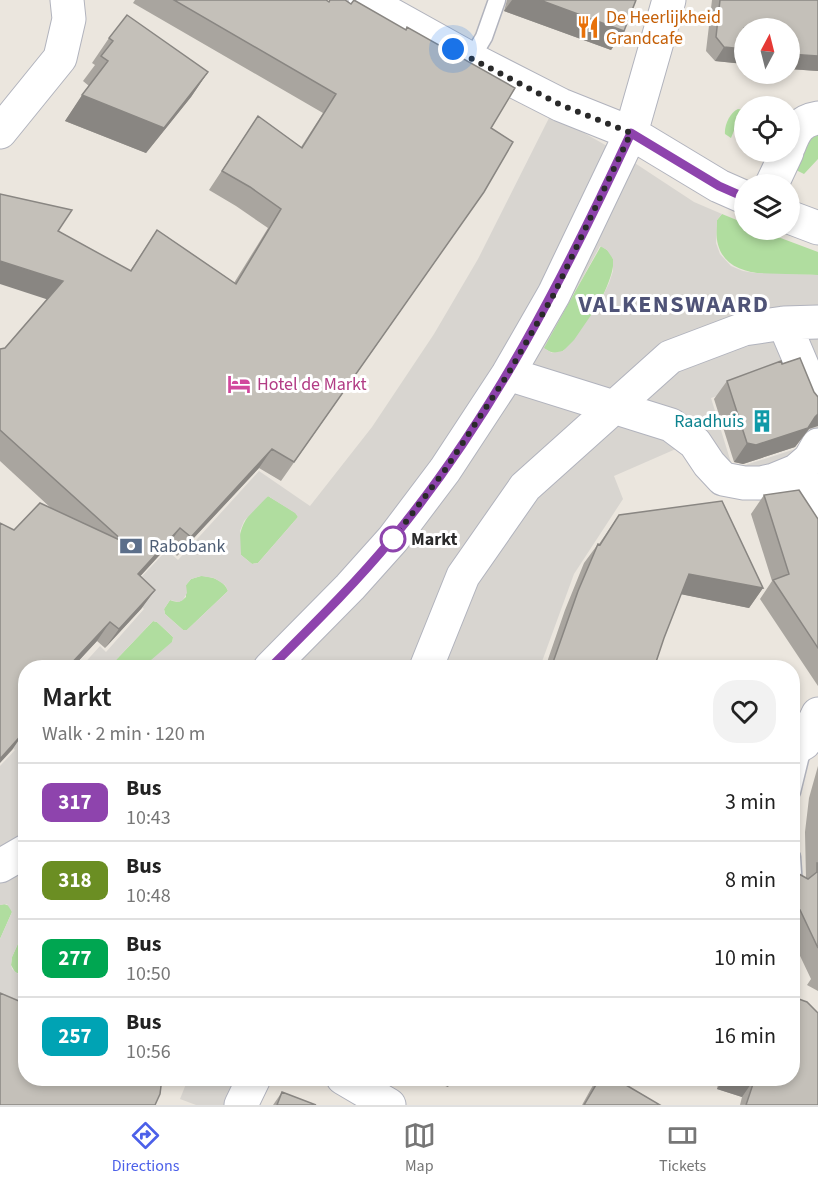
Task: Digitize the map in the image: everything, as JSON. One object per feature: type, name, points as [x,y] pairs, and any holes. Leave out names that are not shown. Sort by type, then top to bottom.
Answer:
[{"type":"street","points":[[0,132],[60,58],[69,19],[67,0]]},
{"type":"street","points":[[365,0],[471,59],[561,105],[631,133],[734,193]]},
{"type":"street","points":[[278,660],[350,587],[393,539],[445,470],[508,374],[554,294],[631,133],[669,0]]},
{"type":"street","points":[[800,125],[818,118]]},
{"type":"street","points":[[800,221],[818,228]]},
{"type":"street","points":[[429,660],[463,576],[525,487],[670,357],[744,328],[818,322]]},
{"type":"street","points":[[784,323],[818,404]]},
{"type":"street","points":[[508,374],[671,425],[695,443],[709,464],[723,479],[761,483],[796,471],[810,459],[818,446]]},
{"type":"street","points":[[796,471],[818,504]]},
{"type":"street","points":[[800,744],[818,714]]},
{"type":"street","points":[[241,1105],[250,1086]]},
{"type":"street","points":[[357,1086],[389,1105]]},
{"type":"lane","points":[[471,59],[484,36],[497,0]]},
{"type":"green space","points":[[734,112],[734,130],[731,138],[725,134],[725,127]]},
{"type":"green space","points":[[818,130],[818,159],[804,174],[794,169],[797,162],[800,162],[800,155],[807,139]]},
{"type":"green space","points":[[722,214],[734,219],[734,240],[786,240],[818,252],[818,275],[764,274],[734,265],[723,256],[717,241],[717,220]]},
{"type":"green space","points":[[601,246],[612,257],[613,268],[595,310],[569,347],[556,353],[543,348]]},
{"type":"green space","points":[[268,496],[296,513],[298,517],[258,563],[252,564],[241,555],[239,546],[241,529],[249,515]]},
{"type":"green space","points":[[201,576],[217,580],[224,584],[228,591],[187,630],[183,630],[165,614],[164,609],[170,600],[177,602],[184,599],[186,585],[191,579]]},
{"type":"green space","points":[[153,621],[173,637],[172,644],[152,660],[116,660]]},
{"type":"green space","points":[[0,905],[10,906],[12,912],[0,939]]},
{"type":"green space","points":[[18,944],[18,974],[11,965]]},
{"type":"shaded area","name":"Markt","points":[[551,114],[621,154],[694,202],[722,214],[717,220],[716,243],[720,254],[731,266],[755,273],[818,275],[818,464],[807,487],[763,501],[738,498],[685,445],[614,476],[623,499],[574,574],[543,660],[151,660],[173,641],[173,637],[153,621],[116,660],[87,660],[100,646],[106,652],[144,609],[127,592],[167,550],[178,560],[259,471],[310,506],[372,427],[434,334],[478,259]],"holes":[[[600,246],[607,250],[613,259],[613,271],[609,283],[600,302],[574,340],[563,351],[552,353],[544,348]],[[791,372],[814,443],[733,469],[711,398]],[[268,496],[298,517],[258,563],[252,564],[241,555],[240,531],[244,521]],[[201,576],[214,578],[225,585],[228,591],[187,630],[183,630],[165,614],[164,609],[170,600],[179,602],[183,600],[187,593],[186,585],[191,579]]]},
{"type":"shaded area","points":[[18,735],[18,944],[11,965],[18,974],[18,1009],[0,1010],[0,939],[12,912],[7,904],[0,905],[0,766],[15,750],[9,745]]},
{"type":"shaded area","points":[[185,1086],[232,1086],[224,1105],[196,1105],[180,1099]]},
{"type":"building","points":[[174,0],[326,0],[329,2],[330,0],[345,0],[351,4],[354,0],[515,88],[491,128],[513,142],[484,192],[294,462],[272,449],[191,537],[180,528],[138,574],[155,590],[119,629],[110,622],[74,660],[18,660],[18,739],[0,759],[0,523],[14,530],[40,503],[124,542],[0,430],[0,349],[5,348],[63,281],[0,261],[0,194],[72,210],[58,231],[131,271],[157,230],[236,284],[281,209],[222,171],[258,116],[302,148],[336,94]]},
{"type":"building","points":[[540,0],[636,0],[624,31]]},
{"type":"building","points":[[720,0],[818,0],[818,56],[800,55],[800,18],[734,18],[734,48],[724,47],[716,37]]},
{"type":"building","points":[[127,15],[208,72],[164,128],[82,95],[108,61],[101,56],[113,41],[109,38]]},
{"type":"building","name":"Raadhuis","points":[[800,358],[818,397],[818,414],[808,428],[756,445],[747,443],[727,381],[781,361],[782,364]]},
{"type":"building","points":[[799,490],[818,519],[818,648],[773,580],[789,574],[764,495]]},
{"type":"building","points":[[722,501],[763,588],[689,574],[657,660],[554,660],[578,591],[598,544],[600,545],[619,515]]},
{"type":"building","points":[[818,863],[818,948],[800,910],[800,875],[808,879],[817,872]]},
{"type":"building","points":[[0,993],[18,1001],[18,1086],[161,1086],[155,1105],[0,1105]]},
{"type":"building","points":[[800,1000],[807,1002],[818,1013],[818,1105],[746,1105],[752,1086],[800,1086]]},
{"type":"building","points":[[595,1086],[628,1086],[660,1105],[584,1105]]},
{"type":"building","points":[[282,1092],[316,1105],[277,1105]]},
{"type":"bus line","name":"317","points":[[278,660],[350,587],[393,539],[445,470],[508,374],[554,294],[631,133],[734,193]]},
{"type":"place","name":"De Heerlijkheid Grandcafe","points":[[588,27]]},
{"type":"place","name":"Hotel de Markt","points":[[239,384]]},
{"type":"place","name":"Raadhuis","points":[[762,421]]},
{"type":"place","name":"Markt","points":[[393,539]]},
{"type":"place","name":"Rabobank","points":[[131,546]]},
{"type":"district","name":"VALKENSWAARD","points":[[674,304]]},
{"type":"route","points":[[393,539],[445,470],[508,374],[554,294],[631,133],[561,105],[453,49]]}]
